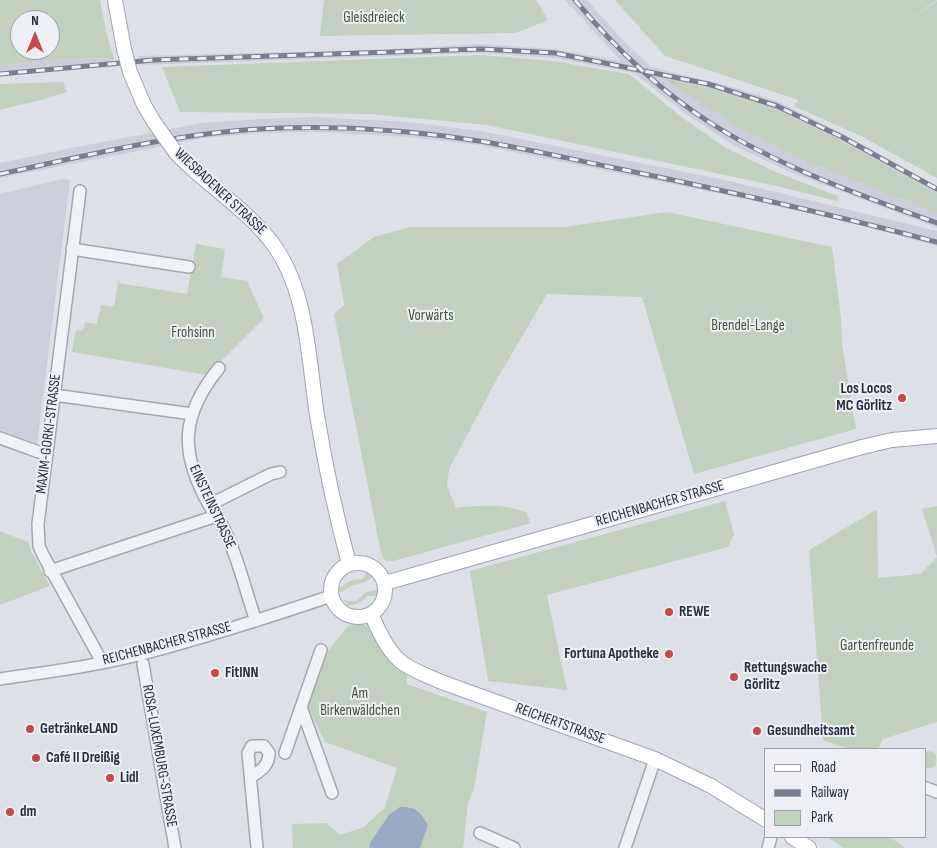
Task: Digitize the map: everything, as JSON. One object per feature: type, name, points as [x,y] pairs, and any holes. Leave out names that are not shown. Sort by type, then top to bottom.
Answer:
[{"type":"main road","name":"WIESBADENER STRASSE","points":[[116,0],[130,72],[144,105],[154,122],[176,153],[199,176],[261,229],[273,244],[291,279],[303,318],[328,475],[348,564]]},
{"type":"main road","name":"REICHENBACHER STRASSE","points":[[385,583],[862,447],[892,440],[937,436]]},
{"type":"main road","points":[[358,562],[374,568],[381,574],[385,583],[386,592],[378,609],[362,617],[345,614],[334,603],[331,596],[332,580],[336,573],[348,564],[358,562]]},
{"type":"main road","name":"REICHERTSTRASSE","points":[[371,614],[390,649],[402,663],[415,670],[655,759],[711,786],[764,819]]},
{"type":"main road","points":[[794,838],[809,848]]},
{"type":"street","name":"MAXIM-GORKI-STRASSE","points":[[80,190],[38,524],[39,546],[50,571],[102,662]]},
{"type":"street","points":[[72,249],[189,267]]},
{"type":"street","name":"EINSTEINSTRASSE","points":[[218,368],[198,397],[192,414],[187,434],[190,461],[209,505],[223,527],[256,620]]},
{"type":"street","points":[[54,394],[192,414]]},
{"type":"street","points":[[0,438],[47,454]]},
{"type":"street","points":[[209,505],[271,474],[280,472]]},
{"type":"street","points":[[50,571],[216,516]]},
{"type":"street","name":"REICHENBACHER STRASSE","points":[[0,679],[141,654],[331,596]]},
{"type":"street","points":[[285,753],[321,650]]},
{"type":"street","name":"ROSA-LUXEMBURG-STRASSE","points":[[143,664],[175,848]]},
{"type":"street","points":[[301,707],[332,793]]},
{"type":"street","points":[[625,848],[655,759]]},
{"type":"street","points":[[251,777],[257,848]]},
{"type":"street","points":[[480,833],[514,848]]},
{"type":"shaded area","points":[[565,0],[587,0],[619,36],[651,67],[733,87],[779,102],[844,134],[937,186],[937,194],[840,141],[773,109],[665,78],[744,131],[794,156],[937,213],[937,228],[788,171],[733,145],[686,114],[634,73],[554,58],[480,53],[141,65],[138,56],[392,49],[480,44],[555,49],[621,61]]},
{"type":"shaded area","points":[[114,58],[116,67],[44,69],[0,75],[0,67],[43,60]]},
{"type":"shaded area","points":[[316,117],[409,122],[481,131],[730,181],[937,231],[937,246],[856,224],[727,195],[478,145],[408,137],[316,132],[260,133],[204,138],[0,178],[0,163],[71,148],[202,123]]},
{"type":"shaded area","points":[[62,179],[70,180],[37,444],[0,430],[0,194]]},
{"type":"green space","points":[[0,0],[100,0],[107,36],[114,58],[60,60],[60,10],[10,10],[10,60],[43,60],[0,67]]},
{"type":"green space","name":"Gleisdreieck","points":[[324,0],[536,0],[548,20],[516,33],[320,36]]},
{"type":"green space","points":[[615,0],[937,0],[898,28],[937,1],[937,178],[863,137],[794,106],[798,100],[665,56]]},
{"type":"green space","points":[[481,55],[553,61],[629,74],[680,116],[726,148],[778,173],[838,196],[837,201],[772,185],[487,125],[370,114],[180,112],[162,67]]},
{"type":"green space","points":[[663,78],[747,99],[816,128],[937,194],[937,213],[794,156],[744,131]]},
{"type":"green space","points":[[63,82],[67,92],[0,110],[0,84]]},
{"type":"green space","points":[[667,212],[832,247],[841,318],[842,344],[856,429],[694,474],[642,297],[547,294],[497,379],[449,469],[447,486],[456,508],[500,506],[518,509],[526,512],[531,523],[393,561],[385,561],[381,553],[334,314],[344,305],[337,264],[374,237],[410,227],[565,227]]},
{"type":"green space","name":"Frohsinn","points":[[196,244],[225,249],[221,277],[247,281],[264,318],[207,375],[72,352],[76,330],[83,331],[85,322],[97,324],[101,305],[114,307],[118,283],[187,294]]},
{"type":"green space","points":[[725,501],[734,535],[728,547],[547,595],[567,690],[488,681],[470,571]]},
{"type":"green space","points":[[937,506],[937,557],[922,509]]},
{"type":"green space","name":"Gartenfreunde","points":[[877,509],[878,578],[920,574],[937,557],[937,722],[883,739],[878,748],[844,748],[823,740],[809,550]]},
{"type":"green space","points":[[0,531],[28,542],[50,586],[0,605]]},
{"type":"green space","points":[[369,571],[374,575],[369,580],[337,593],[337,587],[341,587],[352,580],[362,579]]},
{"type":"green space","points":[[380,589],[380,593],[374,596],[367,596],[356,604],[348,605],[343,600],[356,601],[366,592]]},
{"type":"green space","name":"Am Birkenwäldchen","points":[[362,623],[368,627],[377,640],[407,671],[407,684],[487,712],[474,789],[468,803],[463,848],[293,848],[292,824],[326,823],[340,835],[364,827],[385,807],[397,768],[325,742],[307,705],[328,651],[348,626]]},
{"type":"green space","points":[[932,751],[936,757],[936,765],[931,768],[927,768],[927,752]]},
{"type":"green space","points":[[829,838],[891,838],[905,848],[844,848]]},
{"type":"water","points":[[400,807],[414,809],[423,817],[428,825],[420,848],[369,848],[370,843],[389,815]]},
{"type":"railway","points":[[575,0],[606,35],[656,83],[712,124],[766,154],[822,180],[937,223]]},
{"type":"railway","points":[[0,74],[153,60],[481,49],[555,53],[708,84],[777,106],[842,137],[937,189]]},
{"type":"railway","points":[[0,174],[129,147],[227,132],[286,128],[397,131],[452,137],[530,150],[776,203],[937,242]]},
{"type":"place","name":"Los Locos MC Görlitz","points":[[902,398]]},
{"type":"place","name":"REWE","points":[[669,612]]},
{"type":"place","name":"Fortuna Apotheke","points":[[669,654]]},
{"type":"place","name":"FitINN","points":[[215,673]]},
{"type":"place","name":"Rettungswache Görlitz","points":[[734,677]]},
{"type":"place","name":"GetränkeLAND","points":[[30,729]]},
{"type":"place","name":"Gesundheitsamt","points":[[757,731]]},
{"type":"place","name":"Café II Dreißig","points":[[36,758]]},
{"type":"place","name":"Lidl","points":[[110,778]]},
{"type":"place","name":"dm","points":[[10,812]]},
{"type":"park label","name":"Vorwärts","points":[[431,316]]},
{"type":"park label","name":"Brendel-Lange","points":[[748,326]]}]
